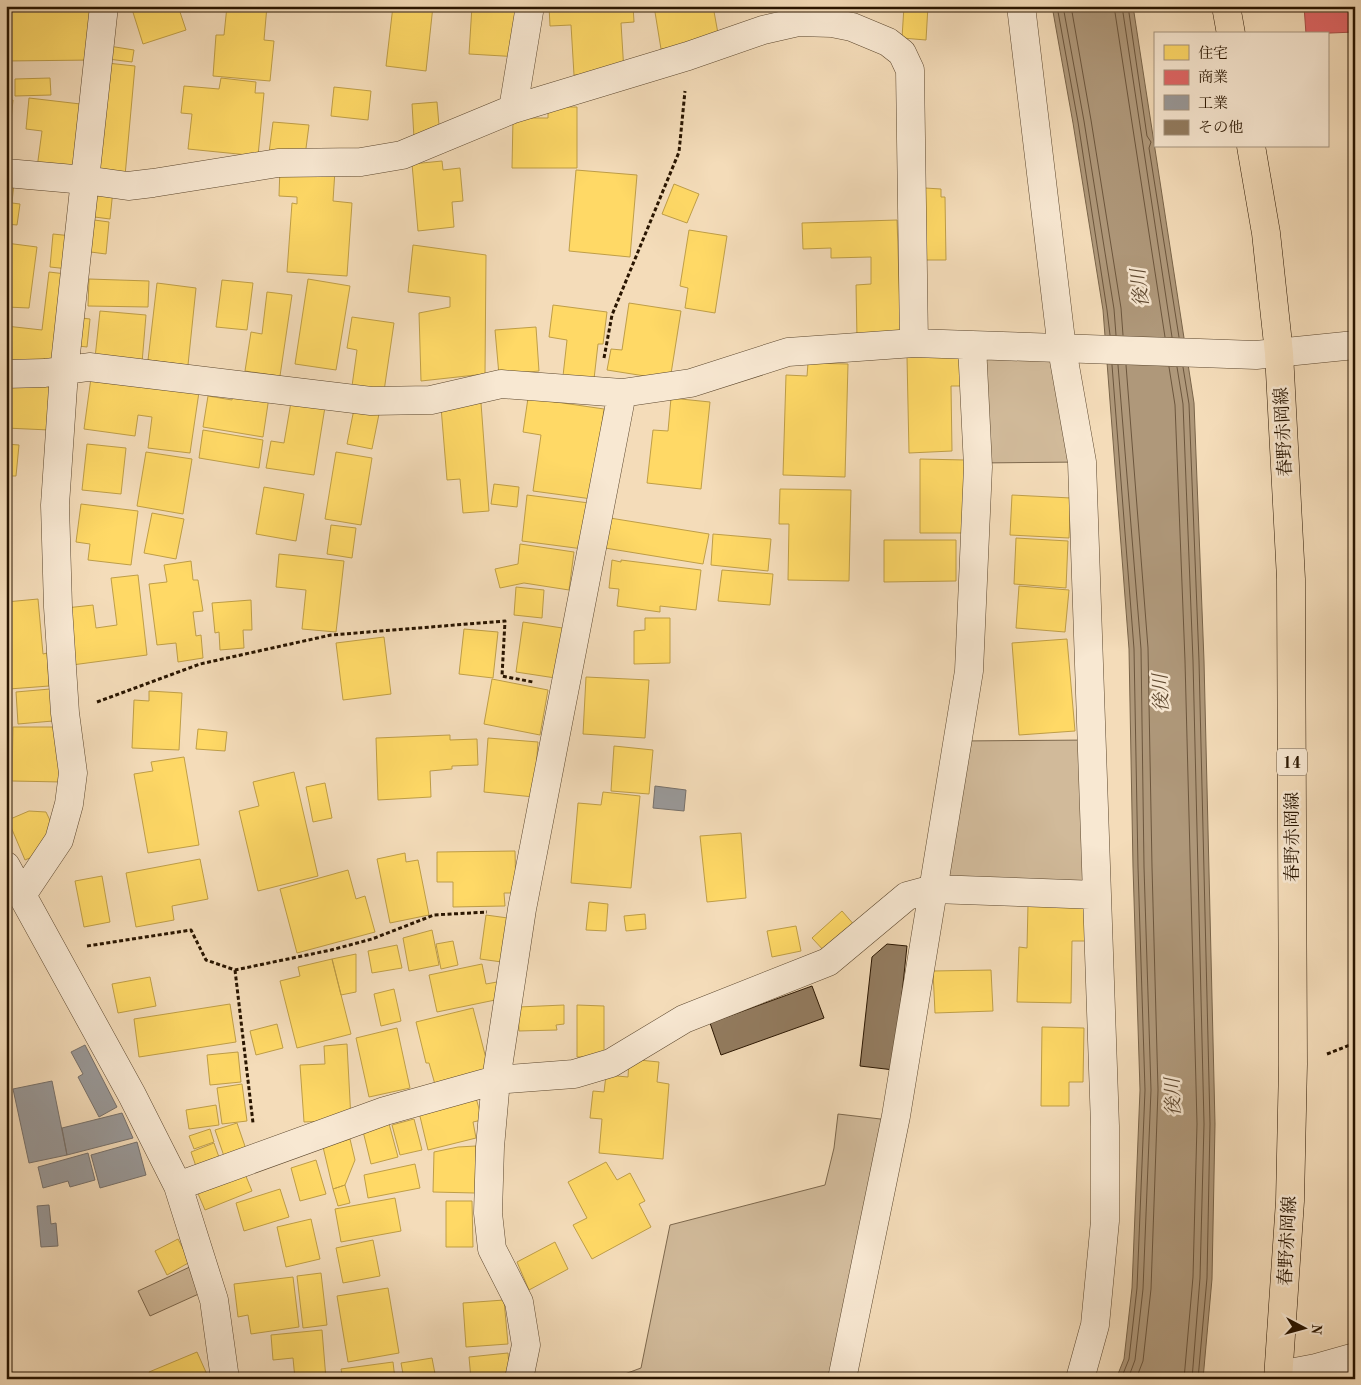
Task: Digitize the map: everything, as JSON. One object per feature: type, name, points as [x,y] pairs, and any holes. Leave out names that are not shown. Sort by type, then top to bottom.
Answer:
[{"type":"main road","points":[[1226,6],[1231,32]]},
{"type":"main road","name":"春野赤岡線","points":[[1251,148],[1266,233],[1279,353],[1291,579],[1293,1064],[1290,1201],[1279,1377]]},
{"type":"street","points":[[22,895],[59,840],[69,804],[73,773],[65,713],[58,607],[55,506],[64,372],[104,6]]},
{"type":"street","points":[[513,109],[530,6]]},
{"type":"street","points":[[1021,6],[1062,349],[1082,462],[1105,1126],[1105,1221],[1094,1325],[1080,1379]]},
{"type":"street","points":[[6,173],[128,186],[153,184],[278,163],[370,160],[402,155],[513,109],[688,56],[763,30],[798,22],[832,23],[852,27],[888,42],[902,53],[910,70],[914,343]]},
{"type":"street","points":[[6,374],[64,372],[89,368],[371,401],[431,400],[501,384],[610,392],[691,383],[788,352],[914,343],[1256,355],[1355,345]]},
{"type":"street","points":[[842,1379],[896,1116],[969,671],[978,467],[972,345]]},
{"type":"street","points":[[519,1379],[526,1345],[519,1302],[492,1249],[488,1213],[490,1147],[496,1080],[522,909],[565,688],[610,392]]},
{"type":"street","points":[[6,866],[132,1095],[178,1186],[214,1300],[225,1379]]},
{"type":"street","points":[[178,1186],[385,1111],[496,1080],[574,1074],[610,1063],[684,1019],[828,962],[907,896],[933,889],[1097,894]]},
{"type":"street","points":[[1279,1377],[1355,1357]]},
{"type":"path","points":[[610,392],[612,315],[680,152],[688,56]]},
{"type":"path","points":[[65,713],[200,664],[331,635],[505,621],[502,676],[565,688]]},
{"type":"path","points":[[52,951],[191,930],[206,960],[235,970],[331,950],[372,939],[434,915],[522,909]]},
{"type":"path","points":[[235,970],[257,1156]]},
{"type":"shaded area","points":[[972,345],[1062,349],[1082,462],[977,463]]},
{"type":"shaded area","points":[[1092,740],[1097,895],[933,889],[957,741]]},
{"type":"shaded area","points":[[838,1114],[889,1120],[834,1379],[611,1379],[641,1368],[670,1225],[825,1185],[834,1148]]},
{"type":"shaded area","points":[[194,1265],[203,1292],[150,1316],[138,1291]]},
{"type":"water","name":"後川","points":[[1052,6],[1133,6],[1194,403],[1204,661],[1215,1124],[1212,1279],[1203,1379],[1116,1379],[1124,1359],[1132,1288],[1140,1090],[1129,649],[1103,310]]},
{"type":"building: 住宅","points":[[6,6],[93,6],[93,60],[6,61]]},
{"type":"building: 住宅","points":[[131,6],[178,6],[186,30],[143,44]]},
{"type":"building: 住宅","points":[[227,6],[267,6],[264,40],[274,41],[270,81],[213,76],[216,35],[224,35]]},
{"type":"building: 住宅","points":[[393,6],[433,6],[426,71],[386,66]]},
{"type":"building: 住宅","points":[[472,6],[517,6],[520,57],[469,54]]},
{"type":"building: 住宅","points":[[549,6],[633,6],[634,22],[621,23],[624,72],[574,75],[571,25],[550,26]]},
{"type":"building: 住宅","points":[[654,6],[713,6],[719,39],[661,49]]},
{"type":"building: 住宅","points":[[766,6],[804,6],[766,10]]},
{"type":"building: 住宅","points":[[904,6],[928,6],[926,40],[902,38]]},
{"type":"building: 住宅","points":[[109,46],[134,50],[132,62],[108,59]]},
{"type":"building: 住宅","points":[[107,63],[135,66],[125,176],[96,174]]},
{"type":"building: 住宅","points":[[50,78],[51,95],[15,96],[15,79]]},
{"type":"building: 住宅","points":[[221,78],[256,82],[255,93],[264,93],[258,156],[188,149],[192,114],[181,113],[184,86],[219,89]]},
{"type":"building: 住宅","points":[[334,87],[371,91],[368,120],[331,116]]},
{"type":"building: 住宅","points":[[29,98],[89,105],[81,173],[37,168],[42,131],[26,129]]},
{"type":"building: 住宅","points":[[6,100],[13,100],[7,161],[6,161]]},
{"type":"building: 住宅","points":[[437,102],[440,137],[414,138],[412,104]]},
{"type":"building: 住宅","points":[[548,107],[577,107],[577,168],[512,168],[513,118],[548,118]]},
{"type":"building: 住宅","points":[[273,122],[309,125],[305,156],[269,153]]},
{"type":"building: 住宅","points":[[442,161],[443,170],[460,168],[463,201],[452,202],[454,227],[418,231],[412,164]]},
{"type":"building: 住宅","points":[[280,167],[335,170],[333,201],[352,203],[347,276],[287,272],[292,203],[297,204],[297,197],[279,196]]},
{"type":"building: 住宅","points":[[576,170],[637,175],[630,257],[569,251]]},
{"type":"building: 住宅","points":[[6,181],[14,181],[12,203],[20,204],[17,225],[6,224]]},
{"type":"building: 住宅","points":[[674,184],[699,194],[687,223],[662,214]]},
{"type":"building: 住宅","points":[[90,188],[113,190],[110,219],[87,216]]},
{"type":"building: 住宅","points":[[925,188],[941,189],[941,197],[945,197],[946,260],[921,260]]},
{"type":"building: 住宅","points":[[87,219],[109,222],[106,254],[83,251]]},
{"type":"building: 住宅","points":[[897,220],[901,338],[857,339],[856,285],[871,284],[871,257],[831,258],[831,248],[803,249],[802,223]]},
{"type":"building: 住宅","points":[[689,230],[727,236],[715,313],[685,308],[688,288],[680,286]]},
{"type":"building: 住宅","points":[[53,234],[72,236],[69,269],[50,267]]},
{"type":"building: 住宅","points":[[6,243],[37,247],[29,308],[6,307]]},
{"type":"building: 住宅","points":[[413,245],[486,255],[485,374],[421,381],[419,313],[450,307],[450,297],[408,292]]},
{"type":"building: 住宅","points":[[49,272],[66,274],[56,370],[6,364],[6,326],[42,330]]},
{"type":"building: 住宅","points":[[89,279],[149,281],[148,307],[88,306]]},
{"type":"building: 住宅","points":[[308,279],[350,286],[336,370],[295,364]]},
{"type":"building: 住宅","points":[[222,280],[253,283],[247,330],[216,327]]},
{"type":"building: 住宅","points":[[157,283],[196,288],[188,365],[148,360]]},
{"type":"building: 住宅","points":[[267,292],[292,295],[280,376],[245,371],[251,332],[262,334]]},
{"type":"building: 住宅","points":[[629,303],[681,311],[670,380],[607,370],[611,349],[622,350]]},
{"type":"building: 住宅","points":[[553,305],[607,312],[603,344],[598,344],[594,379],[563,376],[567,340],[549,337]]},
{"type":"building: 住宅","points":[[100,311],[146,315],[142,363],[95,358]]},
{"type":"building: 住宅","points":[[74,317],[90,319],[87,347],[70,345]]},
{"type":"building: 住宅","points":[[352,317],[394,323],[384,391],[352,386],[357,350],[347,348]]},
{"type":"building: 住宅","points":[[536,327],[539,371],[499,375],[495,330]]},
{"type":"building: 住宅","points":[[964,356],[964,386],[951,386],[952,451],[909,453],[907,357]]},
{"type":"building: 住宅","points":[[808,363],[848,364],[845,477],[783,475],[786,375],[807,376]]},
{"type":"building: 住宅","points":[[91,378],[199,392],[190,453],[148,448],[152,417],[138,415],[135,436],[84,429]]},
{"type":"building: 住宅","points":[[6,382],[52,385],[49,430],[6,428]]},
{"type":"building: 住宅","points":[[234,391],[269,397],[263,437],[203,427],[208,396],[232,400]]},
{"type":"building: 住宅","points":[[528,398],[604,409],[592,499],[533,491],[541,435],[523,432]]},
{"type":"building: 住宅","points":[[671,398],[710,402],[701,489],[647,483],[653,430],[668,431]]},
{"type":"building: 住宅","points":[[291,402],[325,407],[314,475],[266,468],[271,441],[284,443]]},
{"type":"building: 住宅","points":[[481,403],[489,511],[463,513],[460,479],[447,480],[441,407]]},
{"type":"building: 住宅","points":[[354,409],[379,414],[372,449],[347,444]]},
{"type":"building: 住宅","points":[[203,430],[263,440],[259,468],[199,458]]},
{"type":"building: 住宅","points":[[6,444],[19,445],[16,476],[6,476]]},
{"type":"building: 住宅","points":[[87,444],[126,448],[121,494],[82,490]]},
{"type":"building: 住宅","points":[[146,452],[192,459],[183,514],[137,506]]},
{"type":"building: 住宅","points":[[336,452],[372,458],[361,525],[325,519]]},
{"type":"building: 住宅","points":[[920,459],[965,460],[965,533],[920,533]]},
{"type":"building: 住宅","points":[[494,484],[519,487],[517,507],[491,504]]},
{"type":"building: 住宅","points":[[264,487],[304,494],[296,541],[256,534]]},
{"type":"building: 住宅","points":[[780,489],[851,490],[849,581],[788,580],[789,524],[779,524]]},
{"type":"building: 住宅","points":[[527,495],[589,503],[583,549],[522,541]]},
{"type":"building: 住宅","points":[[1012,495],[1071,498],[1069,538],[1010,535]]},
{"type":"building: 住宅","points":[[81,504],[138,511],[131,565],[88,560],[90,544],[76,542]]},
{"type":"building: 住宅","points":[[152,513],[184,519],[176,559],[144,553]]},
{"type":"building: 住宅","points":[[610,518],[709,534],[703,564],[605,548]]},
{"type":"building: 住宅","points":[[331,525],[356,528],[352,558],[327,554]]},
{"type":"building: 住宅","points":[[713,534],[771,539],[768,571],[711,565]]},
{"type":"building: 住宅","points":[[1016,538],[1068,541],[1066,588],[1014,584]]},
{"type":"building: 住宅","points":[[884,540],[956,540],[956,581],[884,582]]},
{"type":"building: 住宅","points":[[520,544],[574,552],[569,590],[524,583],[500,588],[495,569],[518,564]]},
{"type":"building: 住宅","points":[[279,554],[344,561],[336,632],[302,629],[306,590],[276,587]]},
{"type":"building: 住宅","points":[[612,560],[701,570],[696,610],[660,606],[660,612],[617,606],[619,589],[609,588]]},
{"type":"building: 住宅","points":[[191,561],[193,580],[198,580],[203,611],[193,612],[196,636],[201,635],[203,658],[178,662],[176,643],[157,645],[149,584],[167,582],[164,565]]},
{"type":"building: 住宅","points":[[722,570],[773,574],[770,605],[718,601]]},
{"type":"building: 住宅","points":[[138,575],[147,655],[72,665],[66,608],[93,605],[96,628],[117,625],[111,578]]},
{"type":"building: 住宅","points":[[1019,586],[1069,590],[1065,632],[1016,628]]},
{"type":"building: 住宅","points":[[516,587],[544,590],[542,618],[514,615]]},
{"type":"building: 住宅","points":[[38,599],[43,654],[47,653],[49,686],[9,689],[6,654],[6,602]]},
{"type":"building: 住宅","points":[[251,600],[252,630],[243,630],[244,648],[220,650],[219,632],[215,633],[212,603]]},
{"type":"building: 住宅","points":[[645,618],[670,618],[670,663],[634,664],[634,631],[645,630]]},
{"type":"building: 住宅","points":[[523,622],[569,629],[562,679],[516,672]]},
{"type":"building: 住宅","points":[[464,629],[498,632],[493,678],[459,674]]},
{"type":"building: 住宅","points":[[384,637],[391,694],[343,700],[336,643]]},
{"type":"building: 住宅","points":[[1067,639],[1075,731],[1019,735],[1012,643]]},
{"type":"building: 住宅","points":[[7,653],[9,689],[6,689]]},
{"type":"building: 住宅","points":[[586,677],[649,680],[645,738],[583,734]]},
{"type":"building: 住宅","points":[[492,679],[548,690],[540,735],[484,724]]},
{"type":"building: 住宅","points":[[50,689],[53,721],[18,724],[16,692]]},
{"type":"building: 住宅","points":[[149,691],[182,693],[179,750],[132,748],[134,700],[149,701]]},
{"type":"building: 住宅","points":[[13,727],[62,727],[62,782],[12,781]]},
{"type":"building: 住宅","points":[[198,729],[227,732],[225,751],[196,749]]},
{"type":"building: 住宅","points":[[450,735],[450,740],[477,739],[478,765],[452,766],[452,769],[430,771],[431,797],[378,800],[376,738]]},
{"type":"building: 住宅","points":[[488,738],[538,742],[534,797],[484,792]]},
{"type":"building: 住宅","points":[[614,746],[653,750],[649,794],[611,791]]},
{"type":"building: 住宅","points":[[184,757],[199,845],[148,853],[134,774],[153,771],[151,762]]},
{"type":"building: 住宅","points":[[294,772],[318,876],[258,891],[239,811],[259,806],[253,782]]},
{"type":"building: 住宅","points":[[325,783],[332,818],[313,822],[306,787]]},
{"type":"building: 住宅","points":[[603,792],[640,796],[631,888],[571,883],[578,803],[601,805]]},
{"type":"building: 住宅","points":[[29,811],[46,812],[56,833],[46,851],[25,860],[8,820]]},
{"type":"building: 住宅","points":[[741,833],[746,898],[707,902],[700,836]]},
{"type":"building: 住宅","points":[[515,851],[516,893],[504,893],[505,906],[453,907],[453,882],[437,882],[437,852]]},
{"type":"building: 住宅","points":[[405,853],[406,862],[418,860],[429,915],[390,923],[377,859]]},
{"type":"building: 住宅","points":[[200,859],[208,899],[172,906],[174,920],[136,927],[126,873]]},
{"type":"building: 住宅","points":[[348,870],[356,899],[365,896],[375,932],[297,953],[280,889]]},
{"type":"building: 住宅","points":[[102,876],[110,922],[84,927],[75,881]]},
{"type":"building: 住宅","points":[[589,902],[608,904],[606,931],[586,930]]},
{"type":"building: 住宅","points":[[1028,904],[1089,905],[1089,941],[1072,941],[1071,1003],[1017,1002],[1019,947],[1027,948]]},
{"type":"building: 住宅","points":[[842,911],[856,927],[827,954],[812,938]]},
{"type":"building: 住宅","points":[[645,914],[646,929],[626,931],[624,916]]},
{"type":"building: 住宅","points":[[486,915],[515,919],[509,963],[480,959]]},
{"type":"building: 住宅","points":[[796,926],[801,951],[772,957],[767,931]]},
{"type":"building: 住宅","points":[[432,930],[439,965],[409,971],[403,938]]},
{"type":"building: 住宅","points":[[453,941],[458,965],[441,969],[436,944]]},
{"type":"building: 住宅","points":[[397,945],[402,968],[372,973],[368,951]]},
{"type":"building: 住宅","points":[[356,954],[356,992],[341,995],[332,959]]},
{"type":"building: 住宅","points":[[332,959],[351,1034],[297,1048],[280,981],[300,976],[298,967]]},
{"type":"building: 住宅","points":[[482,964],[486,984],[497,982],[500,999],[437,1012],[429,975]]},
{"type":"building: 住宅","points":[[991,970],[993,1011],[935,1013],[933,971]]},
{"type":"building: 住宅","points":[[150,977],[156,1006],[118,1013],[112,984]]},
{"type":"building: 住宅","points":[[394,989],[401,1021],[381,1026],[374,994]]},
{"type":"building: 住宅","points":[[230,1004],[236,1042],[139,1057],[134,1019]]},
{"type":"building: 住宅","points":[[564,1005],[564,1024],[556,1025],[557,1030],[519,1031],[518,1007]]},
{"type":"building: 住宅","points":[[577,1005],[604,1006],[604,1057],[577,1057]]},
{"type":"building: 住宅","points":[[473,1008],[490,1074],[436,1088],[429,1063],[426,1063],[416,1022]]},
{"type":"building: 住宅","points":[[277,1024],[283,1048],[256,1055],[250,1031]]},
{"type":"building: 住宅","points":[[1042,1027],[1084,1028],[1083,1082],[1069,1082],[1069,1106],[1041,1106]]},
{"type":"building: 住宅","points":[[397,1028],[410,1088],[369,1097],[356,1038]]},
{"type":"building: 住宅","points":[[347,1044],[351,1120],[304,1122],[300,1065],[325,1064],[324,1046]]},
{"type":"building: 住宅","points":[[238,1052],[241,1082],[210,1085],[207,1055]]},
{"type":"building: 住宅","points":[[629,1059],[659,1062],[657,1082],[669,1084],[663,1159],[599,1153],[602,1119],[590,1118],[593,1091],[604,1092],[606,1075],[628,1077]]},
{"type":"building: 住宅","points":[[242,1084],[247,1121],[222,1124],[217,1088]]},
{"type":"building: 住宅","points":[[475,1094],[482,1120],[473,1122],[476,1138],[428,1150],[418,1108]]},
{"type":"building: 住宅","points":[[216,1105],[219,1125],[189,1129],[186,1110]]},
{"type":"building: 住宅","points":[[414,1119],[422,1150],[400,1155],[392,1125]]},
{"type":"building: 住宅","points":[[388,1120],[398,1157],[371,1164],[362,1127]]},
{"type":"building: 住宅","points":[[237,1123],[248,1155],[226,1162],[215,1130]]},
{"type":"building: 住宅","points":[[210,1129],[214,1142],[194,1149],[189,1136]]},
{"type":"building: 住宅","points":[[350,1139],[355,1160],[345,1185],[333,1189],[323,1147]]},
{"type":"building: 住宅","points":[[214,1143],[221,1163],[198,1172],[191,1152]]},
{"type":"building: 住宅","points":[[476,1146],[475,1193],[433,1192],[434,1152],[458,1147]]},
{"type":"building: 住宅","points":[[316,1160],[326,1194],[300,1201],[291,1168]]},
{"type":"building: 住宅","points":[[606,1162],[617,1180],[630,1173],[645,1201],[639,1204],[651,1227],[592,1259],[573,1225],[587,1218],[568,1182]]},
{"type":"building: 住宅","points":[[415,1164],[420,1188],[368,1198],[364,1175]]},
{"type":"building: 住宅","points":[[243,1169],[252,1191],[205,1210],[196,1189]]},
{"type":"building: 住宅","points":[[345,1185],[350,1203],[338,1206],[333,1189]]},
{"type":"building: 住宅","points":[[280,1189],[289,1217],[244,1231],[236,1203]]},
{"type":"building: 住宅","points":[[395,1198],[401,1231],[341,1242],[335,1209]]},
{"type":"building: 住宅","points":[[446,1201],[472,1201],[473,1247],[446,1247]]},
{"type":"building: 住宅","points":[[311,1219],[320,1259],[286,1267],[277,1227]]},
{"type":"building: 住宅","points":[[178,1239],[190,1262],[167,1275],[155,1251]]},
{"type":"building: 住宅","points":[[373,1240],[380,1276],[343,1283],[336,1248]]},
{"type":"building: 住宅","points":[[555,1242],[568,1269],[529,1290],[517,1262]]},
{"type":"building: 住宅","points":[[321,1273],[327,1325],[303,1328],[297,1276]]},
{"type":"building: 住宅","points":[[293,1277],[299,1327],[251,1334],[248,1315],[238,1317],[234,1284]]},
{"type":"building: 住宅","points":[[388,1288],[399,1353],[348,1362],[337,1296]]},
{"type":"building: 住宅","points":[[504,1300],[508,1344],[466,1347],[463,1303]]},
{"type":"building: 住宅","points":[[322,1330],[326,1379],[295,1379],[293,1358],[273,1360],[271,1335]]},
{"type":"building: 住宅","points":[[197,1352],[209,1379],[152,1379],[149,1372]]},
{"type":"building: 住宅","points":[[508,1353],[510,1379],[471,1379],[469,1357]]},
{"type":"building: 住宅","points":[[432,1358],[436,1379],[404,1379],[401,1363]]},
{"type":"building: 住宅","points":[[393,1362],[395,1379],[343,1379],[341,1369]]},
{"type":"building: 商業","points":[[1304,6],[1355,6],[1355,32],[1306,32]]},
{"type":"building: 工業","points":[[655,786],[686,790],[684,811],[653,808]]},
{"type":"building: 工業","points":[[85,1045],[117,1107],[99,1117],[78,1077],[83,1074],[71,1052]]},
{"type":"building: 工業","points":[[52,1081],[67,1155],[29,1163],[13,1089]]},
{"type":"building: 工業","points":[[122,1113],[133,1138],[67,1155],[62,1128]]},
{"type":"building: 工業","points":[[137,1142],[146,1175],[100,1188],[91,1155]]},
{"type":"building: 工業","points":[[88,1153],[95,1180],[70,1187],[68,1181],[43,1188],[38,1167]]},
{"type":"building: 工業","points":[[49,1205],[51,1224],[56,1223],[58,1246],[41,1247],[37,1206]]},
{"type":"building: その他","points":[[887,944],[907,946],[894,1070],[860,1066],[872,957]]},
{"type":"building: その他","points":[[812,986],[824,1018],[721,1055],[710,1023]]}]
